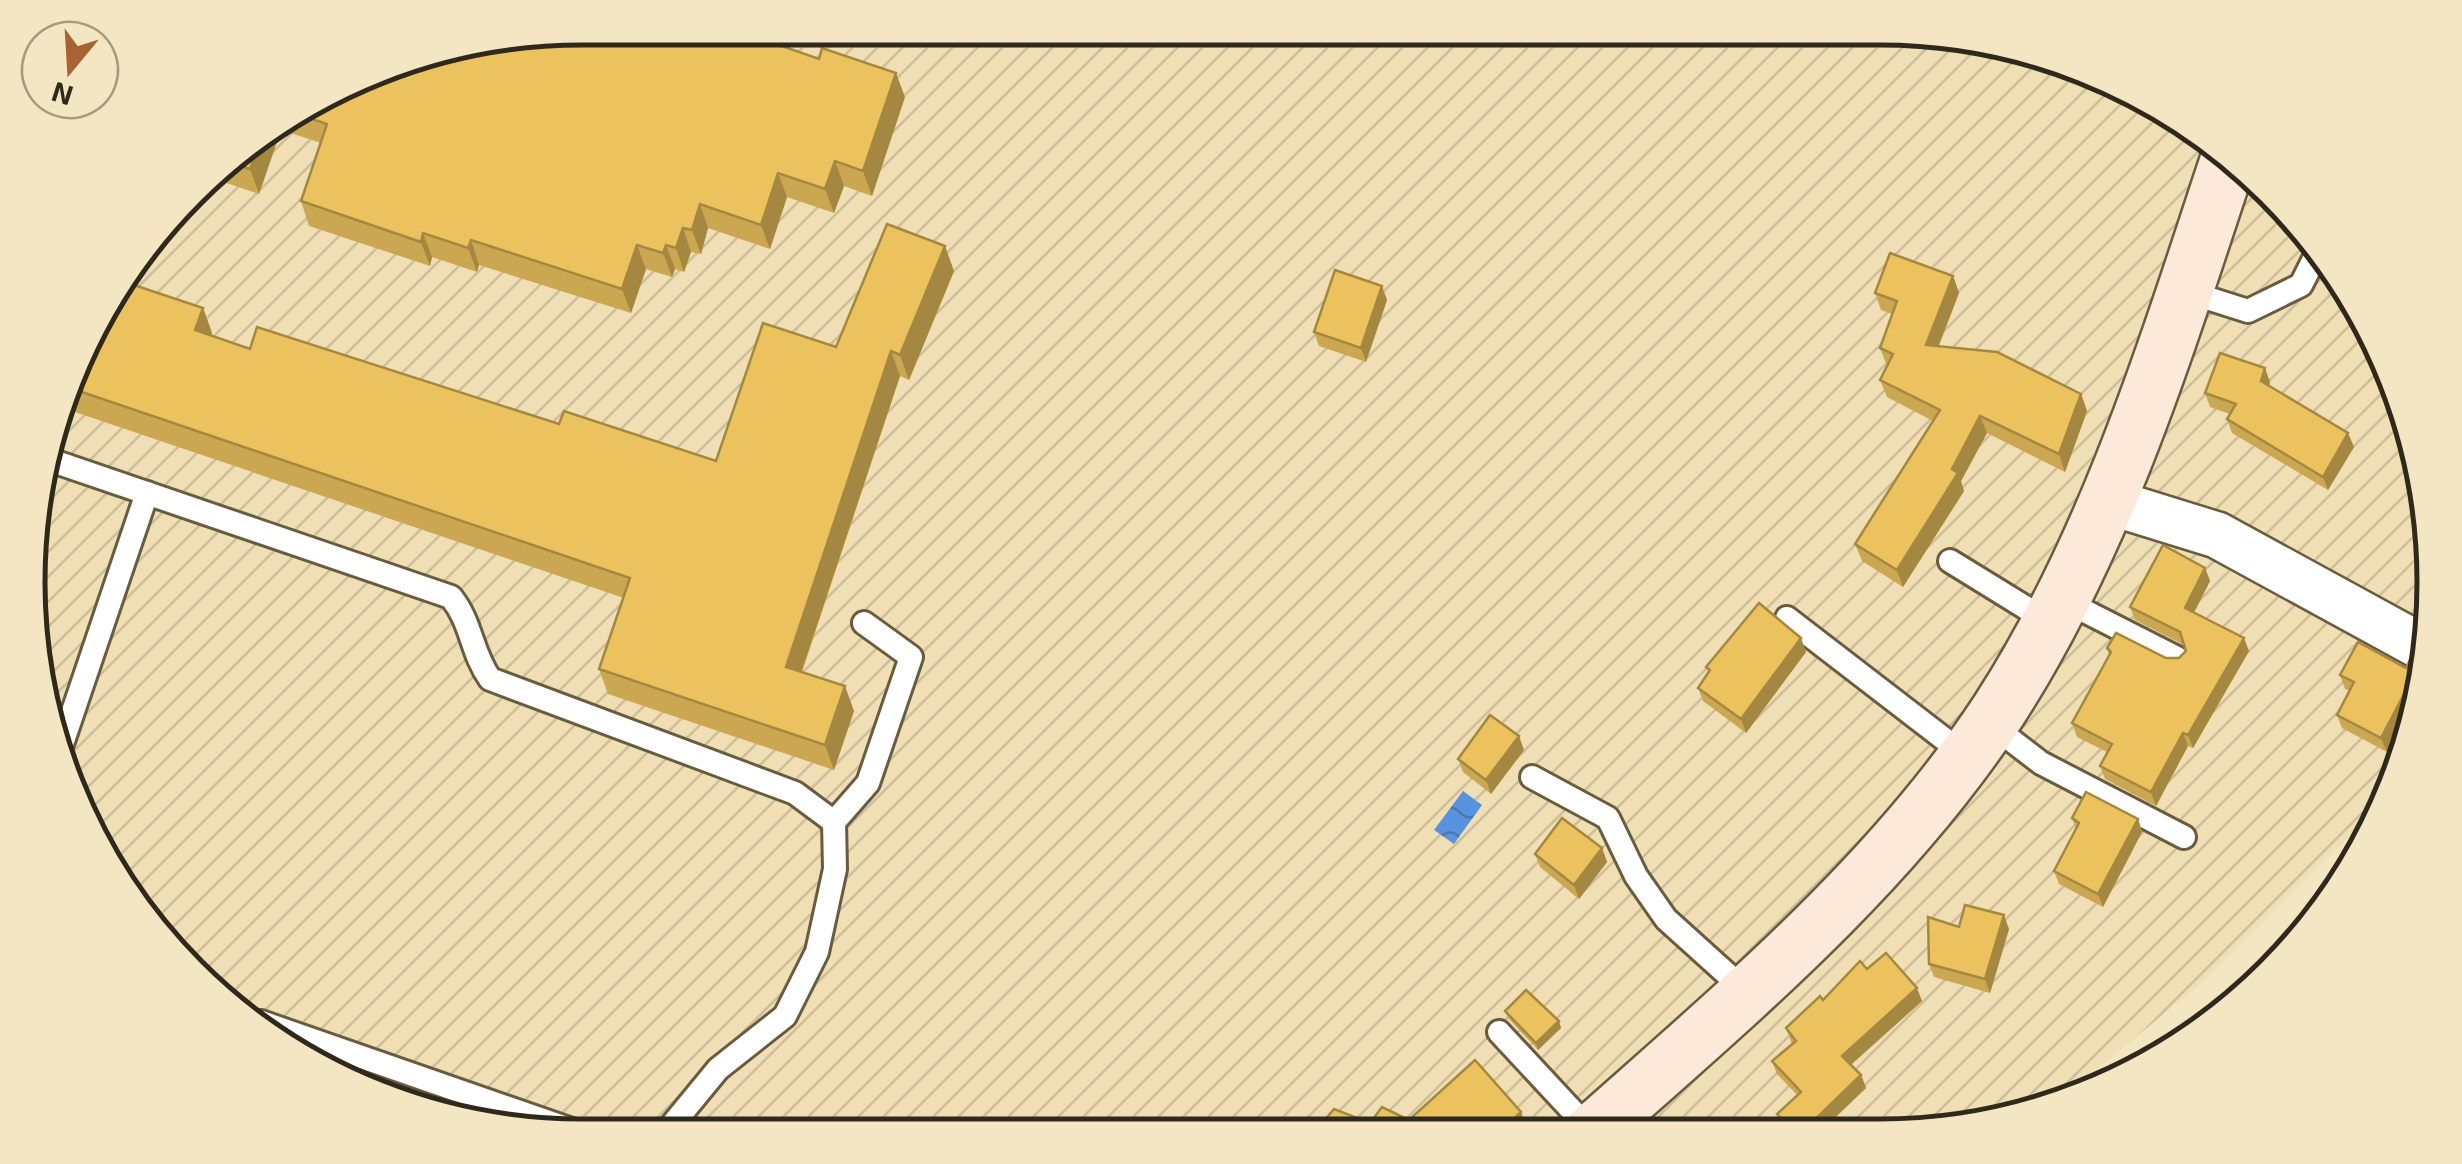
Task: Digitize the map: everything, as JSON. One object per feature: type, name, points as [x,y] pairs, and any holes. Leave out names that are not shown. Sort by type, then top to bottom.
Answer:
[{"type":"main road","points":[[1616,1119],[1860,883],[1977,739],[2056,610],[2107,501],[2185,291],[2225,170]]},
{"type":"street","points":[[2107,501],[2217,535],[2413,642]]},
{"type":"lane","points":[[2185,291],[2248,311],[2302,286],[2312,264]]},
{"type":"lane","points":[[58,463],[452,598],[469,620],[475,656],[490,679],[795,794],[834,822]]},
{"type":"lane","points":[[66,730],[147,493]]},
{"type":"lane","points":[[1950,561],[2056,610],[2177,658]]},
{"type":"lane","points":[[1787,618],[1977,739],[2041,763],[2184,837]]},
{"type":"lane","points":[[677,1119],[718,1070],[785,1016],[817,952],[834,869],[834,822],[868,783],[911,657],[864,623]]},
{"type":"lane","points":[[1532,776],[1608,818],[1636,876],[1666,918],[1748,994]]},
{"type":"lane","points":[[290,1032],[532,1116]]},
{"type":"lane","points":[[1499,1032],[1597,1119]]},
{"type":"shaded area","points":[[582,45],[1880,45],[1950,50],[2019,63],[2086,86],[2148,117],[2207,156],[2260,202],[2306,255],[2362,344],[2389,409],[2407,477],[2416,547],[2416,617],[2407,687],[2376,788],[2357,830],[2198,986],[2086,1078],[1985,1109],[1915,1118],[582,1119],[512,1114],[443,1101],[344,1064],[255,1008],[178,936],[117,850],[73,755],[50,652],[46,547],[63,443],[86,376],[117,313],[156,255],[202,202],[255,156],[344,100],[409,73],[477,55]]},
{"type":"water","points":[[1463,791],[1482,805],[1454,844],[1434,830]]},
{"type":"building","points":[[779,45],[819,59],[822,48],[896,73],[863,171],[835,161],[825,189],[778,173],[761,225],[700,204],[692,230],[683,228],[676,248],[666,245],[663,253],[637,245],[622,289],[471,240],[468,248],[423,233],[421,242],[301,201],[327,124],[311,119],[409,73],[477,55],[547,46]]},
{"type":"building","points":[[887,224],[945,246],[900,355],[891,351],[786,667],[845,686],[825,745],[599,669],[630,578],[80,391],[100,344],[135,285],[203,308],[195,330],[250,349],[257,327],[559,424],[564,411],[716,461],[763,323],[836,347]]},
{"type":"building","points":[[1890,253],[1953,276],[1926,345],[1997,352],[2081,394],[2059,454],[1980,416],[1952,469],[1958,473],[1897,570],[1855,544],[1940,410],[1880,380],[1893,354],[1880,348],[1897,301],[1875,293]]},
{"type":"building","points":[[1335,270],[1382,286],[1361,348],[1314,332]]},
{"type":"building","points":[[2220,353],[2265,368],[2261,381],[2348,433],[2323,477],[2227,419],[2236,404],[2205,393]]},
{"type":"building","points":[[2163,545],[2205,568],[2185,608],[2244,638],[2188,735],[2183,733],[2151,792],[2100,766],[2112,744],[2072,723],[2111,652],[2107,648],[2116,633],[2166,658],[2179,658],[2186,651],[2180,632],[2130,607]]},
{"type":"building","points":[[1759,603],[1801,638],[1741,719],[1698,688],[1710,670],[1706,667]]},
{"type":"building","points":[[2358,642],[2406,668],[2411,658],[2406,692],[2381,738],[2337,715],[2354,682],[2340,675]]},
{"type":"building","points":[[1490,715],[1519,736],[1486,780],[1458,759]]},
{"type":"building","points":[[2086,792],[2138,819],[2098,894],[2054,871],[2079,823],[2072,818]]},
{"type":"building","points":[[1562,818],[1602,848],[1574,885],[1535,854]]},
{"type":"building","points":[[1965,905],[2004,915],[1985,979],[1929,964],[1928,917],[1959,927]]},
{"type":"building","points":[[1886,953],[1917,988],[1842,1056],[1861,1075],[1815,1119],[1781,1119],[1777,1114],[1801,1092],[1772,1061],[1796,1041],[1786,1028],[1820,996],[1823,1000],[1860,961],[1867,969]]},
{"type":"building","points":[[1526,990],[1559,1021],[1536,1043],[1505,1011]]},
{"type":"building","points":[[1475,1060],[1521,1112],[1513,1119],[1410,1119]]},
{"type":"building","points":[[1382,1107],[1407,1119],[1373,1119]]},
{"type":"building","points":[[1334,1109],[1360,1119],[1326,1119]]}]
